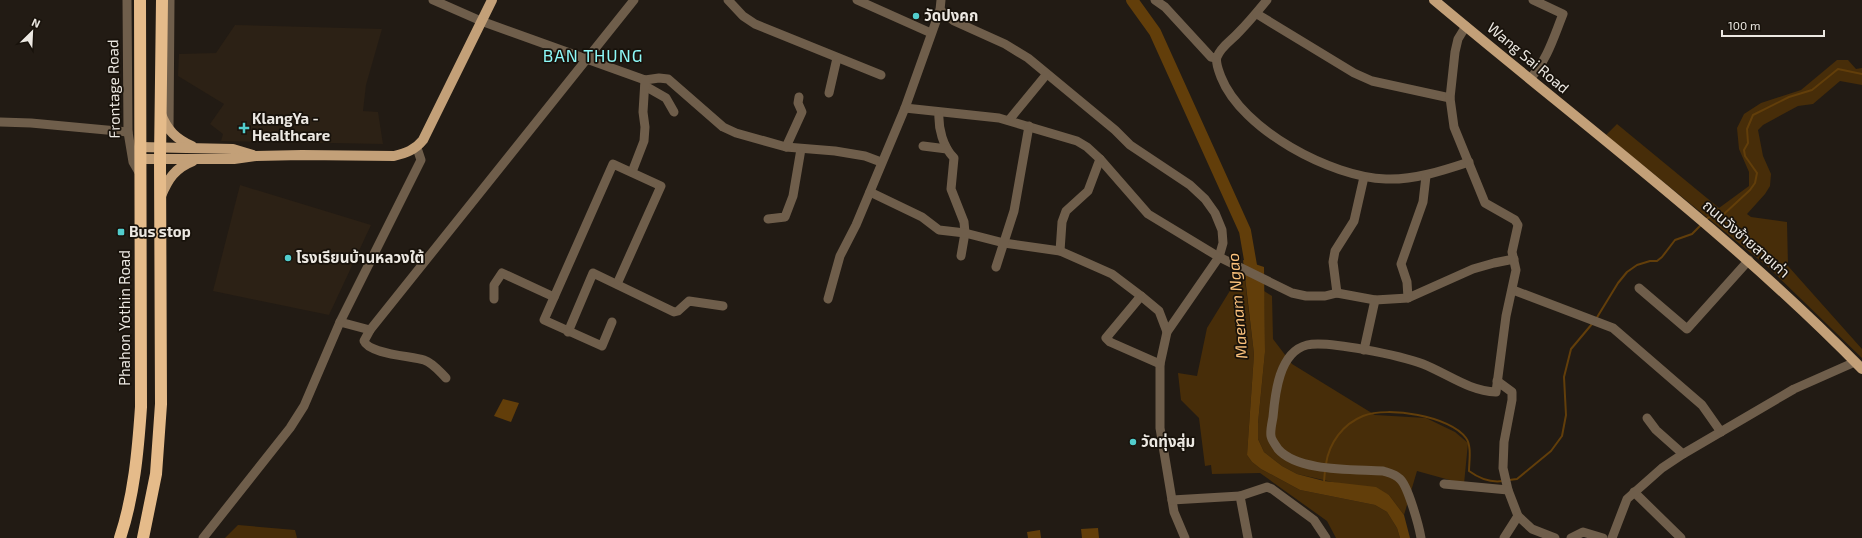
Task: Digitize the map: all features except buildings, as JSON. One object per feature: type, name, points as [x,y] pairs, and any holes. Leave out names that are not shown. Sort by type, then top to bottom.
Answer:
[{"type":"highway","name":"Phahon Yothin Road","points":[[120,538],[131,493],[139,445],[141,407],[140,0]]},
{"type":"highway","points":[[143,538],[156,474],[161,404],[160,153],[162,0]]},
{"type":"main road","points":[[160,153],[197,159],[234,160],[256,156],[394,156],[416,148],[423,140],[492,0]]},
{"type":"main road","name":"Wang Sai Road","points":[[1441,2],[1466,26],[1603,139]]},
{"type":"main road","points":[[161,114],[169,130],[181,141],[196,148]]},
{"type":"main road","name":"ถนนวังซ้ายสายเก่า","points":[[1603,139],[1748,260],[1818,324],[1859,365]]},
{"type":"main road","points":[[140,153],[160,153],[196,148],[233,150],[256,156]]},
{"type":"main road","points":[[160,199],[171,176],[182,165],[197,159]]},
{"type":"street","name":"Frontage Road","points":[[127,0],[128,132],[133,162],[140,174]]},
{"type":"street","points":[[169,130],[170,0]]},
{"type":"street","points":[[433,0],[481,21],[588,58],[645,83],[666,98],[674,112]]},
{"type":"street","points":[[446,378],[430,363],[424,360],[385,352],[370,347],[364,341],[370,330],[634,0]]},
{"type":"street","points":[[728,0],[743,16],[755,24],[881,75]]},
{"type":"street","points":[[857,0],[931,33]]},
{"type":"street","points":[[828,299],[840,256],[870,192],[881,162],[905,108],[940,10],[941,0]]},
{"type":"street","points":[[1155,0],[1165,7],[1211,57],[1216,58]]},
{"type":"street","points":[[1267,0],[1256,14],[1222,48],[1216,58],[1217,67],[1224,85],[1233,99],[1266,130],[1311,157],[1364,176],[1386,179],[1426,176],[1469,162]]},
{"type":"street","points":[[1530,79],[1543,64],[1563,14],[1533,0]]},
{"type":"street","points":[[940,10],[954,21],[1016,50],[1115,130],[1130,145],[1190,185],[1205,199],[1215,213],[1222,230],[1223,243],[1218,257],[1167,332],[1160,364],[1160,428],[1174,512],[1185,538]]},
{"type":"street","points":[[1256,14],[1354,73],[1372,81],[1450,98]]},
{"type":"street","points":[[1421,538],[1415,515],[1401,480],[1393,474],[1383,471],[1307,465],[1290,458],[1278,449],[1270,435],[1274,404],[1283,368],[1290,356],[1298,348],[1307,345],[1315,344],[1364,350],[1422,364],[1471,388],[1481,391],[1496,392],[1506,316],[1513,290],[1516,270],[1512,252],[1518,225],[1515,220],[1485,203],[1469,162],[1456,137],[1450,98],[1458,39],[1466,26]]},
{"type":"street","points":[[829,93],[837,58]]},
{"type":"street","points":[[1009,120],[1046,75]]},
{"type":"street","points":[[645,83],[659,78],[668,79],[723,127],[786,147],[857,155],[881,162]]},
{"type":"street","points":[[632,172],[644,141],[645,127],[643,112],[645,83]]},
{"type":"street","points":[[786,147],[802,112],[798,103],[799,97]]},
{"type":"street","points":[[905,108],[939,113],[985,116],[1009,120],[1077,140],[1100,159],[1148,214],[1218,257],[1292,293],[1306,296],[1337,293],[1375,300],[1408,298],[1473,269],[1514,259]]},
{"type":"street","points":[[939,113],[938,122],[947,149],[954,158],[952,189],[961,212],[965,233],[961,256]]},
{"type":"street","points":[[0,122],[31,123],[128,132]]},
{"type":"street","points":[[996,267],[1014,211],[1029,126]]},
{"type":"street","points":[[923,146],[947,149]]},
{"type":"street","points":[[205,537],[290,428],[304,406],[340,322],[421,160],[416,148]]},
{"type":"street","points":[[768,219],[785,217],[793,196],[801,149]]},
{"type":"street","points":[[1060,251],[1062,222],[1066,211],[1088,191],[1100,159]]},
{"type":"street","points":[[612,322],[602,346],[544,320],[613,164],[661,186],[617,284]]},
{"type":"street","points":[[1337,293],[1333,262],[1335,251],[1354,221],[1364,176]]},
{"type":"street","points":[[1408,298],[1407,282],[1401,264],[1423,202],[1426,176]]},
{"type":"street","points":[[870,192],[922,217],[940,230],[965,233],[1004,243],[1060,251],[1112,274],[1159,311],[1167,332]]},
{"type":"street","points":[[1639,288],[1687,329],[1748,260]]},
{"type":"street","points":[[494,299],[494,285],[502,273],[554,297]]},
{"type":"street","points":[[568,332],[593,273],[674,312],[678,311],[689,302],[723,306]]},
{"type":"street","points":[[1513,290],[1613,328],[1688,391],[1702,405],[1721,432]]},
{"type":"street","points":[[1141,296],[1106,338],[1110,342],[1160,364]]},
{"type":"street","points":[[1364,350],[1375,300]]},
{"type":"street","points":[[340,322],[370,330]]},
{"type":"street","points":[[1612,538],[1628,499],[1634,492],[1683,454],[1794,389],[1859,365]]},
{"type":"street","points":[[1497,381],[1512,392],[1512,400],[1504,442],[1503,468],[1506,484],[1518,516],[1532,529],[1543,536],[1555,538]]},
{"type":"street","points":[[1647,418],[1656,430],[1683,454]]},
{"type":"street","points":[[1444,484],[1506,484]]},
{"type":"street","points":[[1172,500],[1240,496],[1267,488],[1272,489],[1314,520],[1326,538]]},
{"type":"street","points":[[1634,492],[1681,538]]},
{"type":"street","points":[[1240,496],[1248,538]]},
{"type":"street","points":[[1504,538],[1518,516]]},
{"type":"street","points":[[1571,538],[1583,532],[1603,538]]},
{"type":"shaded area","points":[[235,25],[382,29],[366,85],[363,111],[378,112],[383,144],[221,141],[223,134],[210,124],[224,104],[178,76],[179,54],[216,53]]},
{"type":"shaded area","points":[[1837,60],[1848,60],[1856,69],[1862,68],[1862,85],[1840,81],[1813,104],[1798,106],[1763,125],[1758,130],[1763,156],[1771,174],[1770,186],[1765,194],[1747,214],[1751,217],[1787,222],[1788,266],[1862,349],[1862,358],[1768,267],[1606,135],[1617,124],[1719,208],[1749,186],[1749,172],[1739,149],[1737,128],[1744,114],[1761,103],[1801,90]]},
{"type":"shaded area","name":"โรงเรียนบ้านหลวงใต้","points":[[240,185],[371,225],[329,315],[213,291]]},
{"type":"shaded area","points":[[1243,260],[1264,267],[1265,352],[1258,423],[1258,439],[1264,452],[1282,466],[1297,474],[1324,481],[1376,487],[1389,495],[1404,515],[1410,538],[1400,538],[1397,528],[1387,512],[1375,505],[1300,490],[1261,469],[1252,462],[1247,455],[1254,354]]},
{"type":"shaded area","points":[[1239,276],[1245,280],[1254,354],[1247,455],[1252,462],[1261,469],[1300,490],[1375,505],[1387,512],[1397,528],[1400,538],[1336,538],[1327,521],[1260,473],[1212,474],[1211,465],[1205,466],[1199,418],[1181,400],[1178,373],[1197,376],[1207,328]]},
{"type":"shaded area","points":[[1264,291],[1272,296],[1273,339],[1292,364],[1375,415],[1426,418],[1455,432],[1468,443],[1464,484],[1417,471],[1404,515],[1389,495],[1297,474],[1282,466],[1264,452],[1258,439],[1258,423],[1265,352]]},
{"type":"shaded area","points":[[503,399],[519,403],[511,422],[494,416]]},
{"type":"shaded area","points":[[238,525],[295,530],[297,538],[225,538]]},
{"type":"shaded area","points":[[1098,528],[1099,538],[1082,538],[1081,529]]},
{"type":"shaded area","points":[[1040,530],[1041,538],[1028,538],[1027,532]]},
{"type":"waterway","name":"Maenam Ngao","points":[[1132,0],[1155,32],[1245,231],[1253,277]]},
{"type":"waterway","points":[[1706,219],[1715,214],[1724,214],[1750,190],[1755,183],[1757,173],[1745,156],[1744,150],[1748,143],[1747,129],[1753,115],[1789,97],[1812,90],[1838,69],[1862,74]]},
{"type":"waterway","points":[[1596,319],[1618,283],[1627,272],[1637,265],[1650,261],[1657,261],[1675,240],[1692,234],[1702,224]]},
{"type":"waterway","points":[[1509,480],[1517,479],[1551,451],[1562,436],[1566,415],[1564,377],[1571,349],[1592,324]]},
{"type":"waterway","points":[[1326,464],[1330,449],[1338,435],[1356,419],[1374,413],[1402,413],[1433,419],[1458,430],[1468,441],[1470,454],[1469,471],[1485,480],[1503,481]]},
{"type":"waterway","points":[[1324,482],[1325,470]]},
{"type":"place","name":"วัดปงคก","points":[[916,16]]},
{"type":"place","name":"KlangYa - Healthcare","points":[[244,128]]},
{"type":"place","name":"Bus stop","points":[[121,232]]},
{"type":"place","name":"โรงเรียนบ้านหลวงใต้","points":[[288,258]]},
{"type":"place","name":"วัดทุ่งสุ่ม","points":[[1133,442]]},
{"type":"district","name":"BAN THUNG","points":[[593,56]]}]
